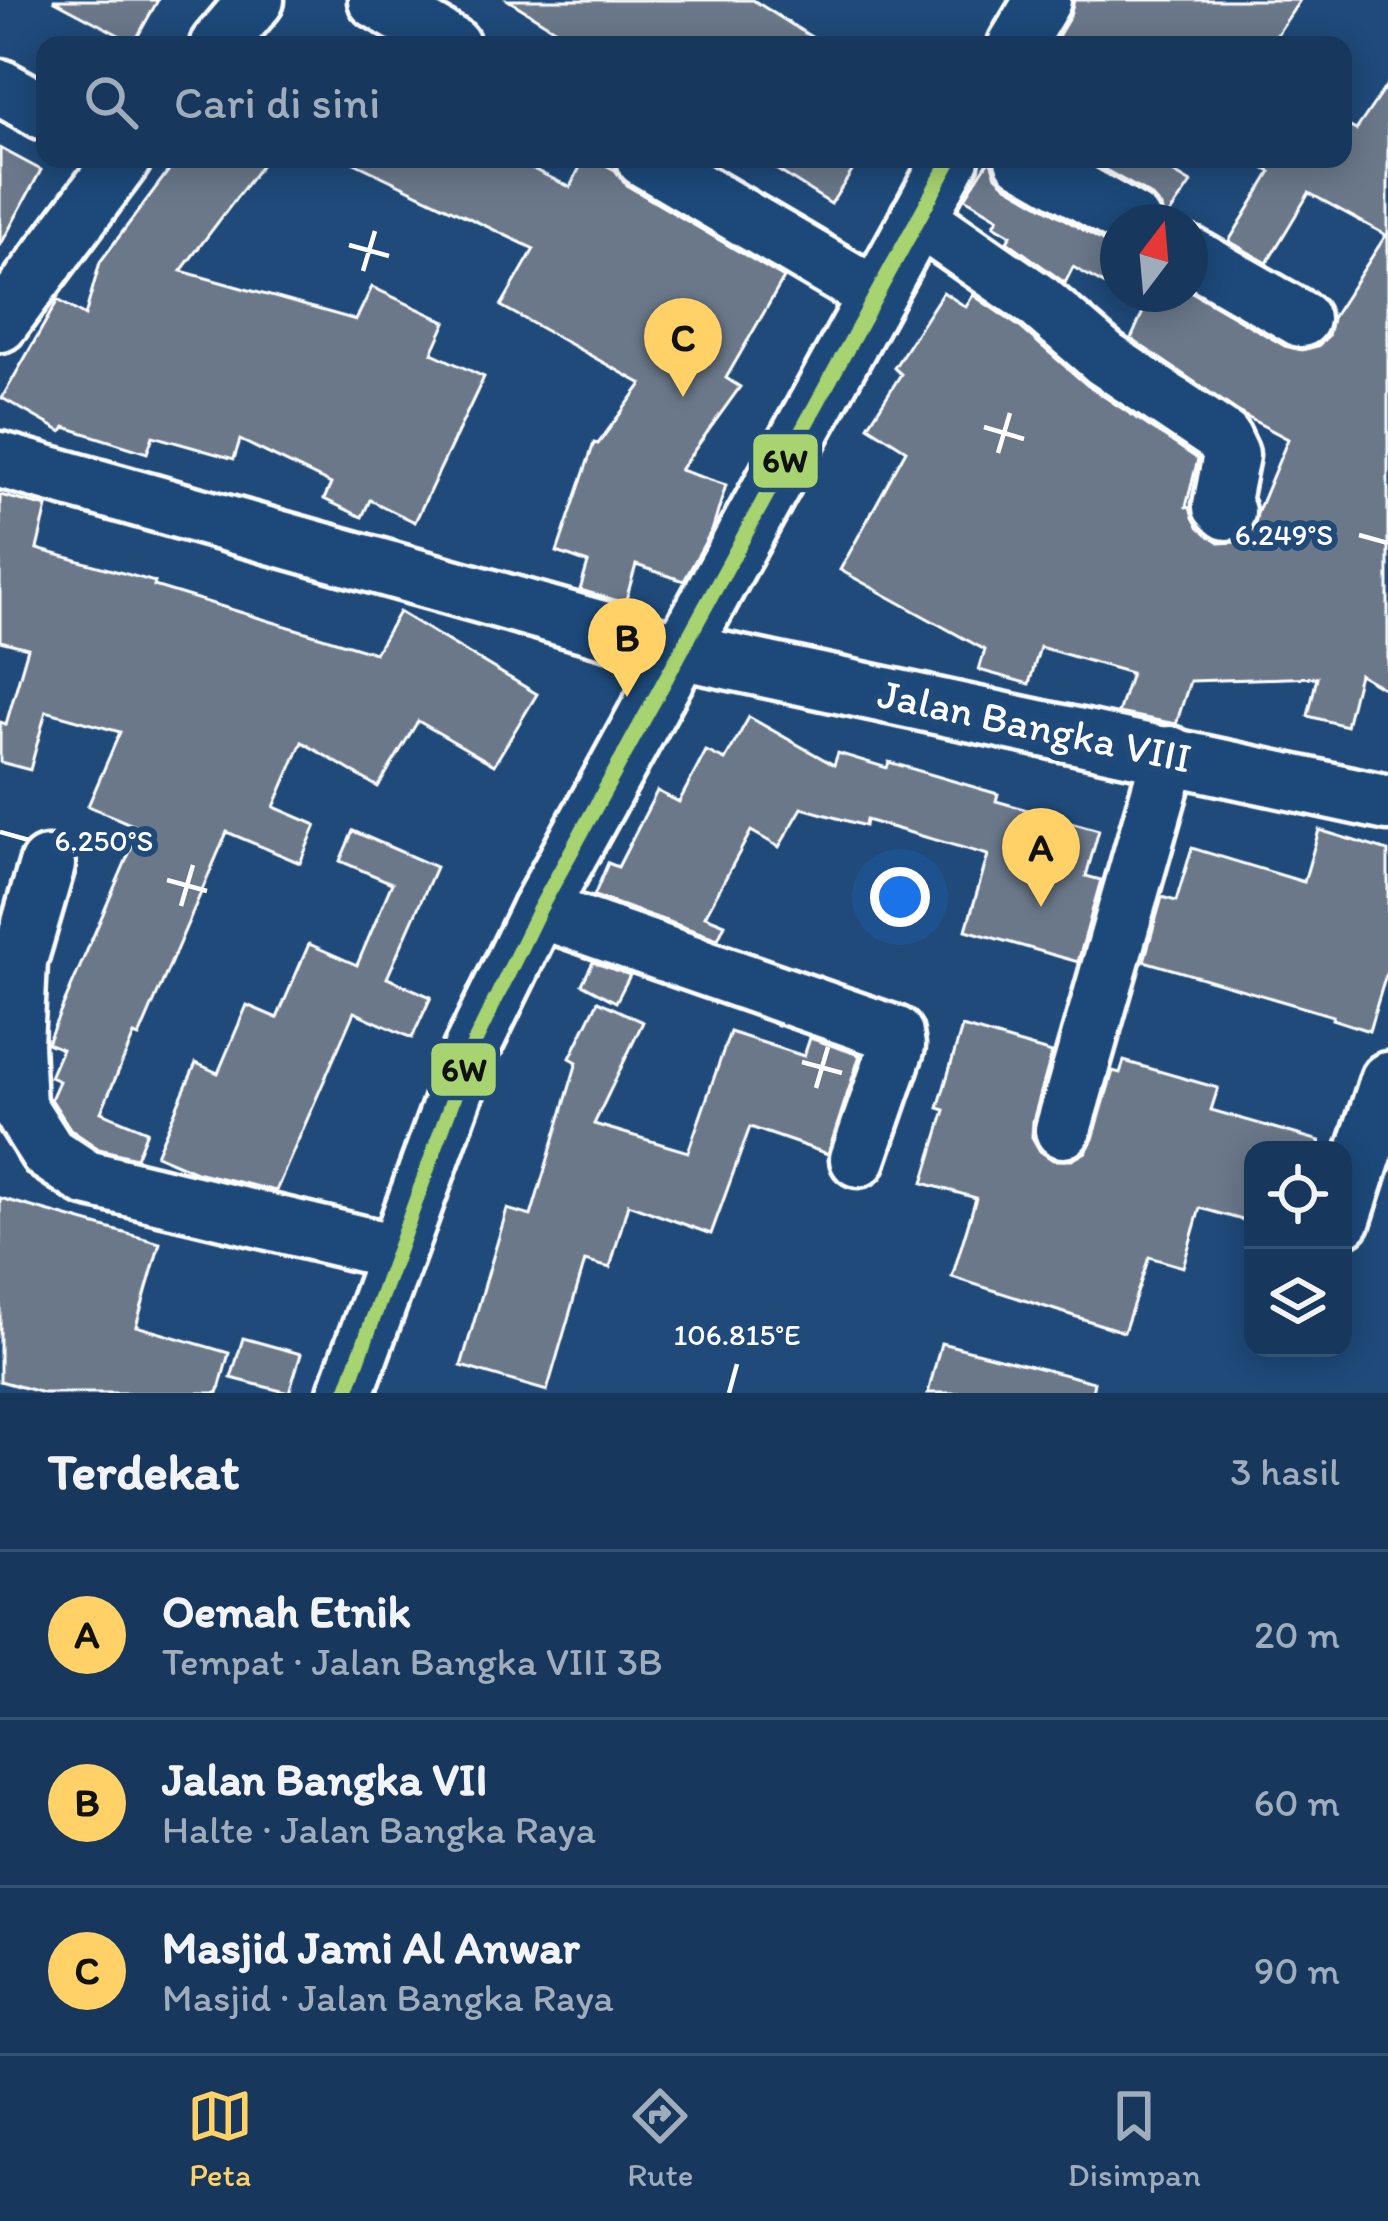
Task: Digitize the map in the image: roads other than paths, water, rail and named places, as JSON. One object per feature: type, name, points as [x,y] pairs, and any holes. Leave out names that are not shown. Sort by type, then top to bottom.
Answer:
[{"type":"street","points":[[226,36],[256,0]]},
{"type":"street","points":[[376,0],[437,36]]},
{"type":"street","points":[[1021,36],[1043,0]]},
{"type":"street","points":[[0,87],[36,107]]},
{"type":"street","points":[[0,324],[116,168]]},
{"type":"street","points":[[659,168],[875,295]]},
{"type":"street","points":[[346,1393],[470,1052],[539,910],[945,168]]},
{"type":"street","points":[[1039,168],[1102,204]]},
{"type":"street","points":[[918,218],[1039,302],[1105,359],[1223,438],[1232,455],[1221,496],[1227,512]]},
{"type":"street","points":[[1208,265],[1300,319]]},
{"type":"street","name":"Jalan Bangka VIII","points":[[0,460],[680,650],[1170,754],[1381,787]]},
{"type":"street","points":[[1063,1130],[1170,754]]},
{"type":"street","points":[[47,865],[20,961],[15,1044],[18,1106],[48,1154],[86,1178],[395,1252]]},
{"type":"street","points":[[539,910],[895,1034],[897,1046],[858,1159]]},
{"type":"street","points":[[1388,1042],[1384,1057],[1388,1067]]},
{"type":"street","points":[[1352,1191],[1388,1080]]},
{"type":"place","name":"Masjid Jami Al Anwar","points":[[683,397]]},
{"type":"place","name":"Jalan Bangka VII","points":[[627,697]]},
{"type":"place","name":"Oemah Etnik","points":[[1041,907]]}]
